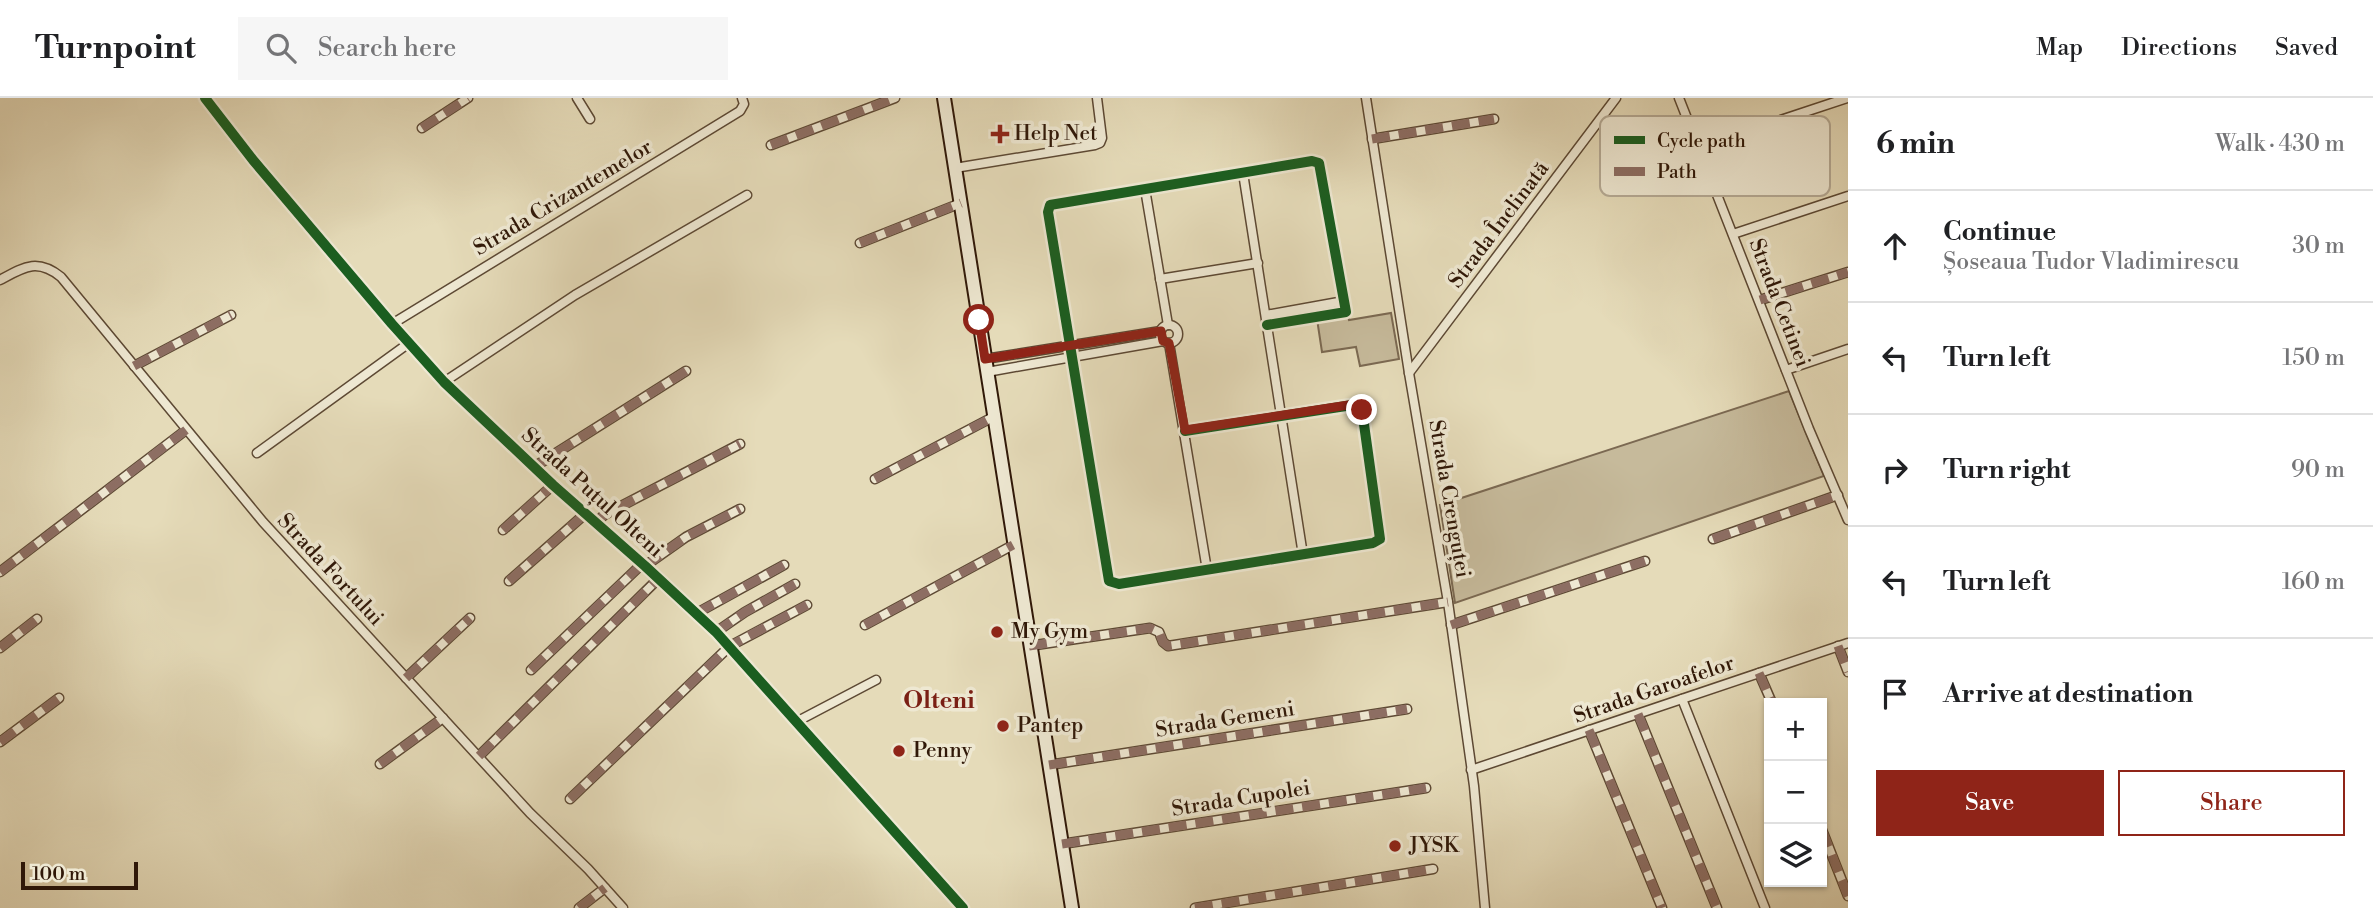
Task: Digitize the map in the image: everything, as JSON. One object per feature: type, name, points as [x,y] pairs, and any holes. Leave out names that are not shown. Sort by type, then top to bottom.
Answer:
[{"type":"main road","points":[[944,98],[1072,908]]},
{"type":"street","name":"Strada Puțul Olteni","points":[[205,98],[253,160],[444,382],[553,485],[697,612],[963,908]]},
{"type":"street","points":[[422,128],[468,98]]},
{"type":"street","name":"Strada Crizantemelor","points":[[392,324],[740,111],[744,104],[742,98]]},
{"type":"street","points":[[771,145],[895,98]]},
{"type":"street","points":[[956,168],[1100,143],[1102,138],[1097,98]]},
{"type":"street","name":"Strada Crenguței","points":[[1366,98],[1448,602],[1471,770],[1485,908]]},
{"type":"street","name":"Strada Înclinată","points":[[1602,116],[1616,98]]},
{"type":"street","name":"Strada Cetinei","points":[[1679,98],[1686,116]]},
{"type":"street","points":[[1793,116],[1847,98]]},
{"type":"street","points":[[580,99],[590,119]]},
{"type":"street","points":[[1372,139],[1494,119]]},
{"type":"street","name":"Strada Înclinată","points":[[1409,373],[1600,119]]},
{"type":"street","points":[[1185,430],[1360,405],[1380,539],[1377,542],[1303,555],[1119,584],[1110,581],[1049,208],[1053,204],[1312,161],[1319,163],[1346,312],[1268,325]]},
{"type":"street","points":[[1243,173],[1303,555]]},
{"type":"street","points":[[1145,189],[1168,325]]},
{"type":"street","points":[[444,382],[576,295],[747,195]]},
{"type":"street","name":"Strada Cetinei","points":[[1718,196],[1848,520]]},
{"type":"street","points":[[1733,234],[1848,196]]},
{"type":"street","points":[[860,243],[961,203]]},
{"type":"street","points":[[1160,279],[1258,263]]},
{"type":"street","name":"Strada Fortului","points":[[0,280],[16,271],[36,265],[61,277],[263,522],[530,813],[622,908]]},
{"type":"street","points":[[1760,300],[1848,272]]},
{"type":"street","points":[[1266,315],[1344,301]]},
{"type":"street","points":[[134,366],[231,314]]},
{"type":"street","points":[[986,365],[1070,345],[1161,331],[1168,325]]},
{"type":"street","points":[[986,365],[1072,357],[1177,340],[1175,327],[1168,325]]},
{"type":"street","points":[[1161,331],[1166,342],[1185,430],[1207,570]]},
{"type":"street","points":[[1115,338],[1117,350]]},
{"type":"street","points":[[257,453],[410,343]]},
{"type":"street","points":[[1786,370],[1848,349]]},
{"type":"street","name":"Strada Puțul Olteni","points":[[534,467],[686,371]]},
{"type":"street","points":[[875,479],[993,417]]},
{"type":"street","points":[[0,572],[186,430]]},
{"type":"street","points":[[596,523],[604,515],[740,444]]},
{"type":"street","points":[[503,530],[553,485]]},
{"type":"street","points":[[1713,539],[1838,495]]},
{"type":"street","points":[[531,670],[644,564],[740,509]]},
{"type":"street","points":[[509,581],[585,514]]},
{"type":"street","points":[[865,625],[1013,545]]},
{"type":"street","points":[[1451,625],[1645,561]]},
{"type":"street","points":[[697,612],[785,565]]},
{"type":"street","points":[[478,756],[659,578]]},
{"type":"street","points":[[716,632],[795,584]]},
{"type":"street","points":[[1029,646],[1150,628],[1159,632],[1168,646],[1448,602]]},
{"type":"street","points":[[570,799],[730,646],[807,605]]},
{"type":"street","points":[[406,678],[470,618]]},
{"type":"street","points":[[0,648],[37,619]]},
{"type":"street","name":"Strada Garoafelor","points":[[1471,770],[1848,643]]},
{"type":"street","points":[[1838,646],[1848,672]]},
{"type":"street","points":[[1759,673],[1770,698]]},
{"type":"street","points":[[796,722],[876,680]]},
{"type":"street","points":[[0,742],[59,698]]},
{"type":"street","points":[[1682,699],[1765,908]]},
{"type":"street","name":"Strada Gemeni","points":[[1049,765],[1407,709]]},
{"type":"street","points":[[1638,713],[1717,908]]},
{"type":"street","points":[[380,764],[443,718]]},
{"type":"street","points":[[1588,730],[1662,908]]},
{"type":"street","name":"Strada Cupolei","points":[[1062,844],[1426,788]]},
{"type":"street","points":[[1827,843],[1848,896]]},
{"type":"street","points":[[1195,908],[1433,869]]},
{"type":"street","points":[[579,908],[605,888]]},
{"type":"shaded area","points":[[1391,313],[1399,359],[1360,366],[1356,347],[1322,352],[1317,319],[1347,314],[1349,320]]},
{"type":"shaded area","points":[[1789,391],[1824,476],[1455,603],[1440,505]]},
{"type":"marked path","points":[[422,128],[468,98]]},
{"type":"marked path","points":[[771,145],[895,98]]},
{"type":"marked path","points":[[1372,139],[1494,119]]},
{"type":"marked path","points":[[860,243],[961,203]]},
{"type":"marked path","points":[[1760,300],[1848,272]]},
{"type":"marked path","points":[[134,366],[231,315]]},
{"type":"marked path","points":[[534,467],[686,371]]},
{"type":"marked path","points":[[875,479],[993,417]]},
{"type":"marked path","points":[[0,572],[186,430]]},
{"type":"marked path","points":[[596,523],[604,515],[740,444]]},
{"type":"marked path","points":[[503,530],[553,485]]},
{"type":"marked path","points":[[1713,539],[1838,495]]},
{"type":"marked path","points":[[645,566],[686,537],[740,509]]},
{"type":"marked path","points":[[509,581],[585,514]]},
{"type":"marked path","points":[[865,625],[1013,545]]},
{"type":"marked path","points":[[1451,625],[1645,561]]},
{"type":"marked path","points":[[531,670],[643,563]]},
{"type":"marked path","points":[[697,613],[784,565]]},
{"type":"marked path","points":[[479,756],[659,578]]},
{"type":"marked path","points":[[716,632],[795,584]]},
{"type":"marked path","points":[[1029,646],[1150,628],[1159,632],[1168,646],[1448,602]]},
{"type":"marked path","points":[[570,799],[730,646],[807,605]]},
{"type":"marked path","points":[[406,678],[470,618]]},
{"type":"marked path","points":[[0,648],[37,619]]},
{"type":"marked path","points":[[1838,646],[1848,672]]},
{"type":"marked path","points":[[1759,673],[1770,698]]},
{"type":"marked path","points":[[0,742],[59,698]]},
{"type":"marked path","points":[[1049,765],[1407,709]]},
{"type":"marked path","points":[[1638,714],[1717,908]]},
{"type":"marked path","points":[[380,764],[443,718]]},
{"type":"marked path","points":[[1589,730],[1662,908]]},
{"type":"marked path","points":[[1062,844],[1426,788]]},
{"type":"marked path","points":[[1827,843],[1848,896]]},
{"type":"marked path","points":[[1195,908],[1433,869]]},
{"type":"marked path","points":[[579,908],[605,888]]},
{"type":"cycle path","points":[[205,98],[253,160],[444,382],[716,632],[963,908]]},
{"type":"cycle path","points":[[1185,431],[1359,404],[1380,539],[1373,543],[1119,584],[1109,581],[1048,212],[1050,205],[1312,161],[1319,163],[1346,312],[1267,325]]},
{"type":"place","name":"Help Net","points":[[1000,134]]},
{"type":"place","name":"My Gym","points":[[997,632]]},
{"type":"place","name":"Pantep","points":[[1003,726]]},
{"type":"place","name":"Penny","points":[[899,751]]},
{"type":"place","name":"JYSK","points":[[1395,846]]},
{"type":"district","name":"Olteni","points":[[939,701]]},
{"type":"route","points":[[979,320],[985,359],[1161,331],[1163,341],[1169,343],[1185,430],[1355,404],[1359,404],[1362,410]]}]
